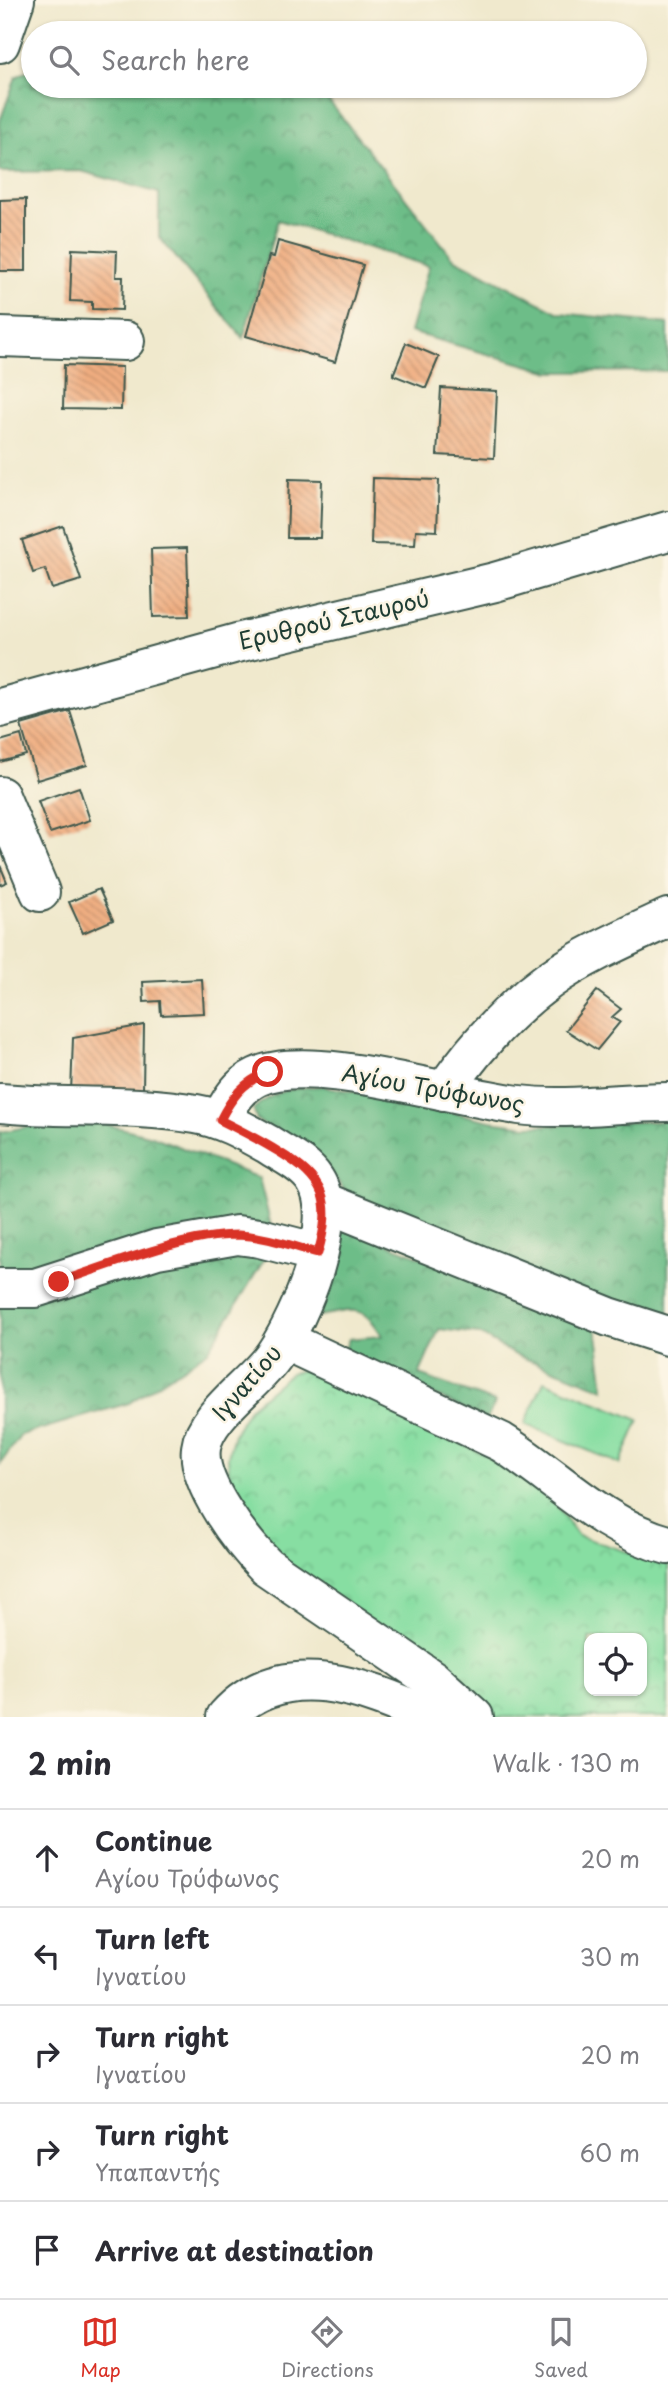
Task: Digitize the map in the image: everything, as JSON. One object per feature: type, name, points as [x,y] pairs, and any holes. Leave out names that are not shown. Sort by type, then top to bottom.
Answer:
[{"type":"street","points":[[0,43],[15,0]]},
{"type":"street","points":[[0,337],[125,341]]},
{"type":"street","name":"Ερυθρού Σταυρού","points":[[0,708],[198,653],[507,579],[668,531]]},
{"type":"street","points":[[0,796],[40,892]]},
{"type":"street","points":[[444,1091],[492,1033],[547,982],[596,952],[668,918]]},
{"type":"street","name":"Αγίου Τρύφωνος","points":[[220,1120],[234,1095],[246,1083],[276,1071],[341,1073],[534,1106],[668,1102]]},
{"type":"street","points":[[0,1103],[149,1109],[199,1114],[220,1120],[299,1164],[314,1178],[324,1202],[609,1317],[668,1336]]},
{"type":"street","name":"Ιγνατίου","points":[[324,1202],[325,1224],[301,1305],[284,1340],[259,1376],[207,1429],[200,1460],[208,1485],[250,1550],[266,1566],[433,1680],[474,1717]]},
{"type":"street","points":[[0,1288],[35,1288],[157,1250],[237,1235],[318,1253]]},
{"type":"street","points":[[284,1340],[501,1442],[530,1460],[623,1529],[668,1545]]},
{"type":"street","points":[[226,1717],[257,1693],[295,1683],[318,1681],[356,1687],[430,1717]]},
{"type":"green space","points":[[21,74],[21,98],[326,98],[453,258],[559,313],[668,324],[668,371],[551,372],[410,332],[429,266],[278,220],[243,338],[159,237],[159,193],[81,171],[0,172],[0,121],[16,77]]},
{"type":"green space","points":[[322,1086],[490,1121],[527,1126],[668,1121],[668,1328],[347,1197],[332,1174],[295,1144],[257,1120],[253,1109],[285,1091]]},
{"type":"green space","points":[[77,1117],[152,1136],[259,1178],[275,1242],[208,1351],[129,1403],[21,1435],[0,1464],[0,1132]]},
{"type":"green space","points":[[344,1227],[596,1326],[604,1389],[514,1354],[479,1334],[439,1329],[419,1375],[495,1402],[487,1419],[343,1354],[349,1339],[382,1336],[369,1318],[357,1311],[320,1316],[331,1264]]},
{"type":"green space","points":[[308,1369],[340,1381],[542,1484],[578,1536],[668,1565],[668,1717],[492,1717],[276,1564],[236,1498],[229,1476],[228,1456],[234,1434],[249,1408],[291,1373]]},
{"type":"green space","points":[[544,1381],[639,1420],[620,1464],[525,1424]]},
{"type":"building","points":[[26,199],[26,271],[0,271],[0,200]]},
{"type":"building","points":[[278,241],[363,265],[335,362],[246,336],[269,256],[274,257]]},
{"type":"building","points":[[72,249],[117,251],[116,277],[123,277],[122,310],[92,309],[92,302],[70,301]]},
{"type":"building","points":[[406,343],[439,357],[426,388],[393,375]]},
{"type":"building","points":[[64,365],[122,367],[121,410],[63,409]]},
{"type":"building","points":[[441,388],[497,391],[494,458],[437,455]]},
{"type":"building","points":[[373,478],[439,480],[437,531],[416,530],[415,545],[371,544]]},
{"type":"building","points":[[289,479],[322,480],[320,538],[287,538]]},
{"type":"building","points":[[63,526],[81,580],[52,589],[45,569],[33,573],[22,540]]},
{"type":"building","points":[[187,548],[189,616],[153,617],[151,549]]},
{"type":"building","points":[[70,711],[87,765],[37,780],[21,725]]},
{"type":"building","points":[[21,735],[26,755],[0,762],[0,741]]},
{"type":"building","points":[[79,787],[90,820],[50,833],[38,801]]},
{"type":"building","points":[[0,865],[7,882],[0,885]]},
{"type":"building","points":[[99,889],[113,920],[83,933],[69,902]]},
{"type":"building","points":[[202,979],[204,1013],[161,1015],[160,1001],[144,1002],[143,982]]},
{"type":"building","points":[[597,991],[621,1009],[612,1017],[620,1022],[597,1050],[566,1030]]},
{"type":"building","points":[[144,1025],[143,1091],[71,1093],[73,1038]]},
{"type":"route","points":[[59,1282],[157,1250],[237,1235],[318,1253],[325,1212],[322,1195],[314,1178],[299,1164],[220,1120],[230,1102],[246,1083],[268,1072]]}]
